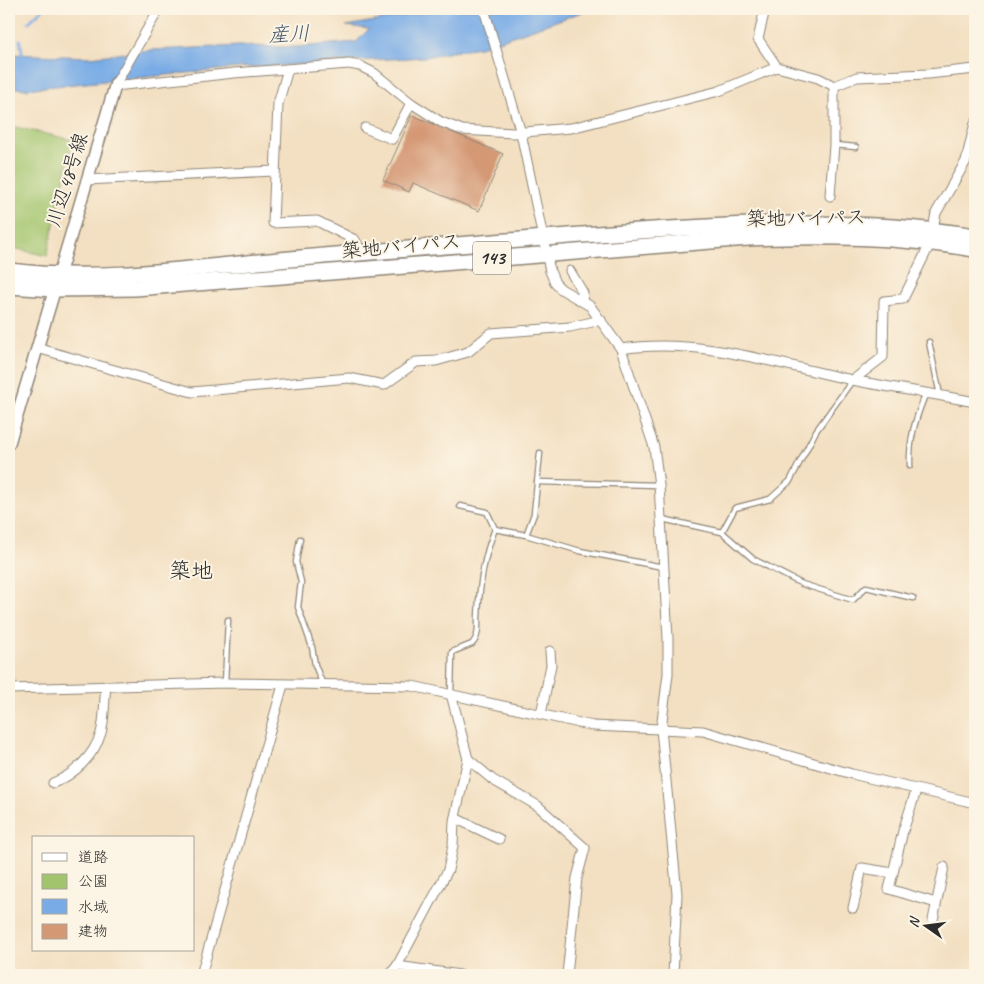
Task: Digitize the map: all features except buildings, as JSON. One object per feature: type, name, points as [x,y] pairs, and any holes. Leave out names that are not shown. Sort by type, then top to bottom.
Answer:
[{"type":"highway","name":"築地バイパス","points":[[9,286],[362,253],[728,225],[822,222],[932,236],[975,249]]},
{"type":"highway","name":"築地バイパス","points":[[9,271],[56,282],[135,288],[748,238],[828,235],[975,236]]},
{"type":"street","points":[[116,85],[159,9]]},
{"type":"street","points":[[484,9],[522,133],[550,271],[555,282],[572,296],[590,306],[621,349],[654,448],[662,520],[668,674],[662,729],[677,894],[673,975]]},
{"type":"street","points":[[765,9],[758,39],[777,67]]},
{"type":"street","points":[[116,85],[349,64],[360,66],[374,73],[411,103],[441,122],[462,130],[522,133],[571,128],[710,94],[777,67],[818,78],[834,86],[857,77],[928,74],[975,69]]},
{"type":"street","points":[[288,69],[278,104],[273,223],[318,221],[355,240],[362,253]]},
{"type":"street","name":"川辺48号線","points":[[9,443],[86,180],[116,85]]},
{"type":"street","points":[[830,196],[834,145],[834,86]]},
{"type":"street","points":[[365,128],[392,140],[411,103]]},
{"type":"street","points":[[853,380],[883,357],[884,301],[903,299],[932,236],[936,213],[966,161],[975,123]]},
{"type":"street","points":[[86,180],[275,171]]},
{"type":"street","points":[[570,271],[583,293],[582,301]]},
{"type":"street","points":[[37,348],[192,392],[349,378],[384,386],[416,362],[436,361],[468,352],[491,333],[570,327],[601,320]]},
{"type":"street","points":[[621,349],[650,345],[695,346],[853,380],[975,402]]},
{"type":"street","points":[[541,714],[551,665],[550,651]]},
{"type":"street","points":[[9,689],[225,683],[412,686],[593,726],[703,731],[916,790],[975,803]]},
{"type":"street","points":[[201,975],[283,685]]},
{"type":"street","points":[[53,783],[62,780],[86,762],[100,734],[106,686]]},
{"type":"street","points":[[390,975],[397,966],[448,870],[454,818],[468,759],[450,694]]},
{"type":"street","points":[[468,759],[493,780],[538,806],[585,848],[577,878],[567,975]]},
{"type":"street","points":[[916,790],[902,831],[889,889],[936,903]]},
{"type":"street","points":[[454,818],[499,839]]},
{"type":"street","points":[[933,920],[944,867]]},
{"type":"street","points":[[853,908],[862,868],[893,873]]},
{"type":"street","points":[[397,966],[460,975]]},
{"type":"lane","points":[[834,145],[856,147]]},
{"type":"lane","points":[[929,342],[940,395]]},
{"type":"lane","points":[[722,532],[735,508],[770,499],[790,481],[816,431],[853,380]]},
{"type":"lane","points":[[910,465],[909,443],[926,393]]},
{"type":"lane","points":[[526,535],[534,514],[540,453]]},
{"type":"lane","points":[[537,482],[659,485]]},
{"type":"lane","points":[[450,694],[452,652],[472,644],[477,634],[480,584],[486,551],[495,528],[487,512],[460,506]]},
{"type":"lane","points":[[662,520],[722,532],[753,559],[802,584],[853,600],[866,587],[913,598]]},
{"type":"lane","points":[[495,528],[580,551],[664,567]]},
{"type":"lane","points":[[300,539],[296,562],[301,582],[298,607],[312,647],[315,665],[324,685]]},
{"type":"lane","points":[[225,683],[228,620]]},
{"type":"green space","points":[[11,126],[73,140],[47,256],[9,247],[9,137]]},
{"type":"water","name":"産川","points":[[445,9],[591,9],[484,46],[425,57],[238,68],[25,89],[9,87],[9,54],[90,57],[151,50],[239,46],[297,47],[356,42],[369,29],[346,26]]},
{"type":"waterway","points":[[29,22],[43,9]]},
{"type":"waterway","points":[[20,40],[23,57]]},
{"type":"district","name":"築地","points":[[191,571]]}]
